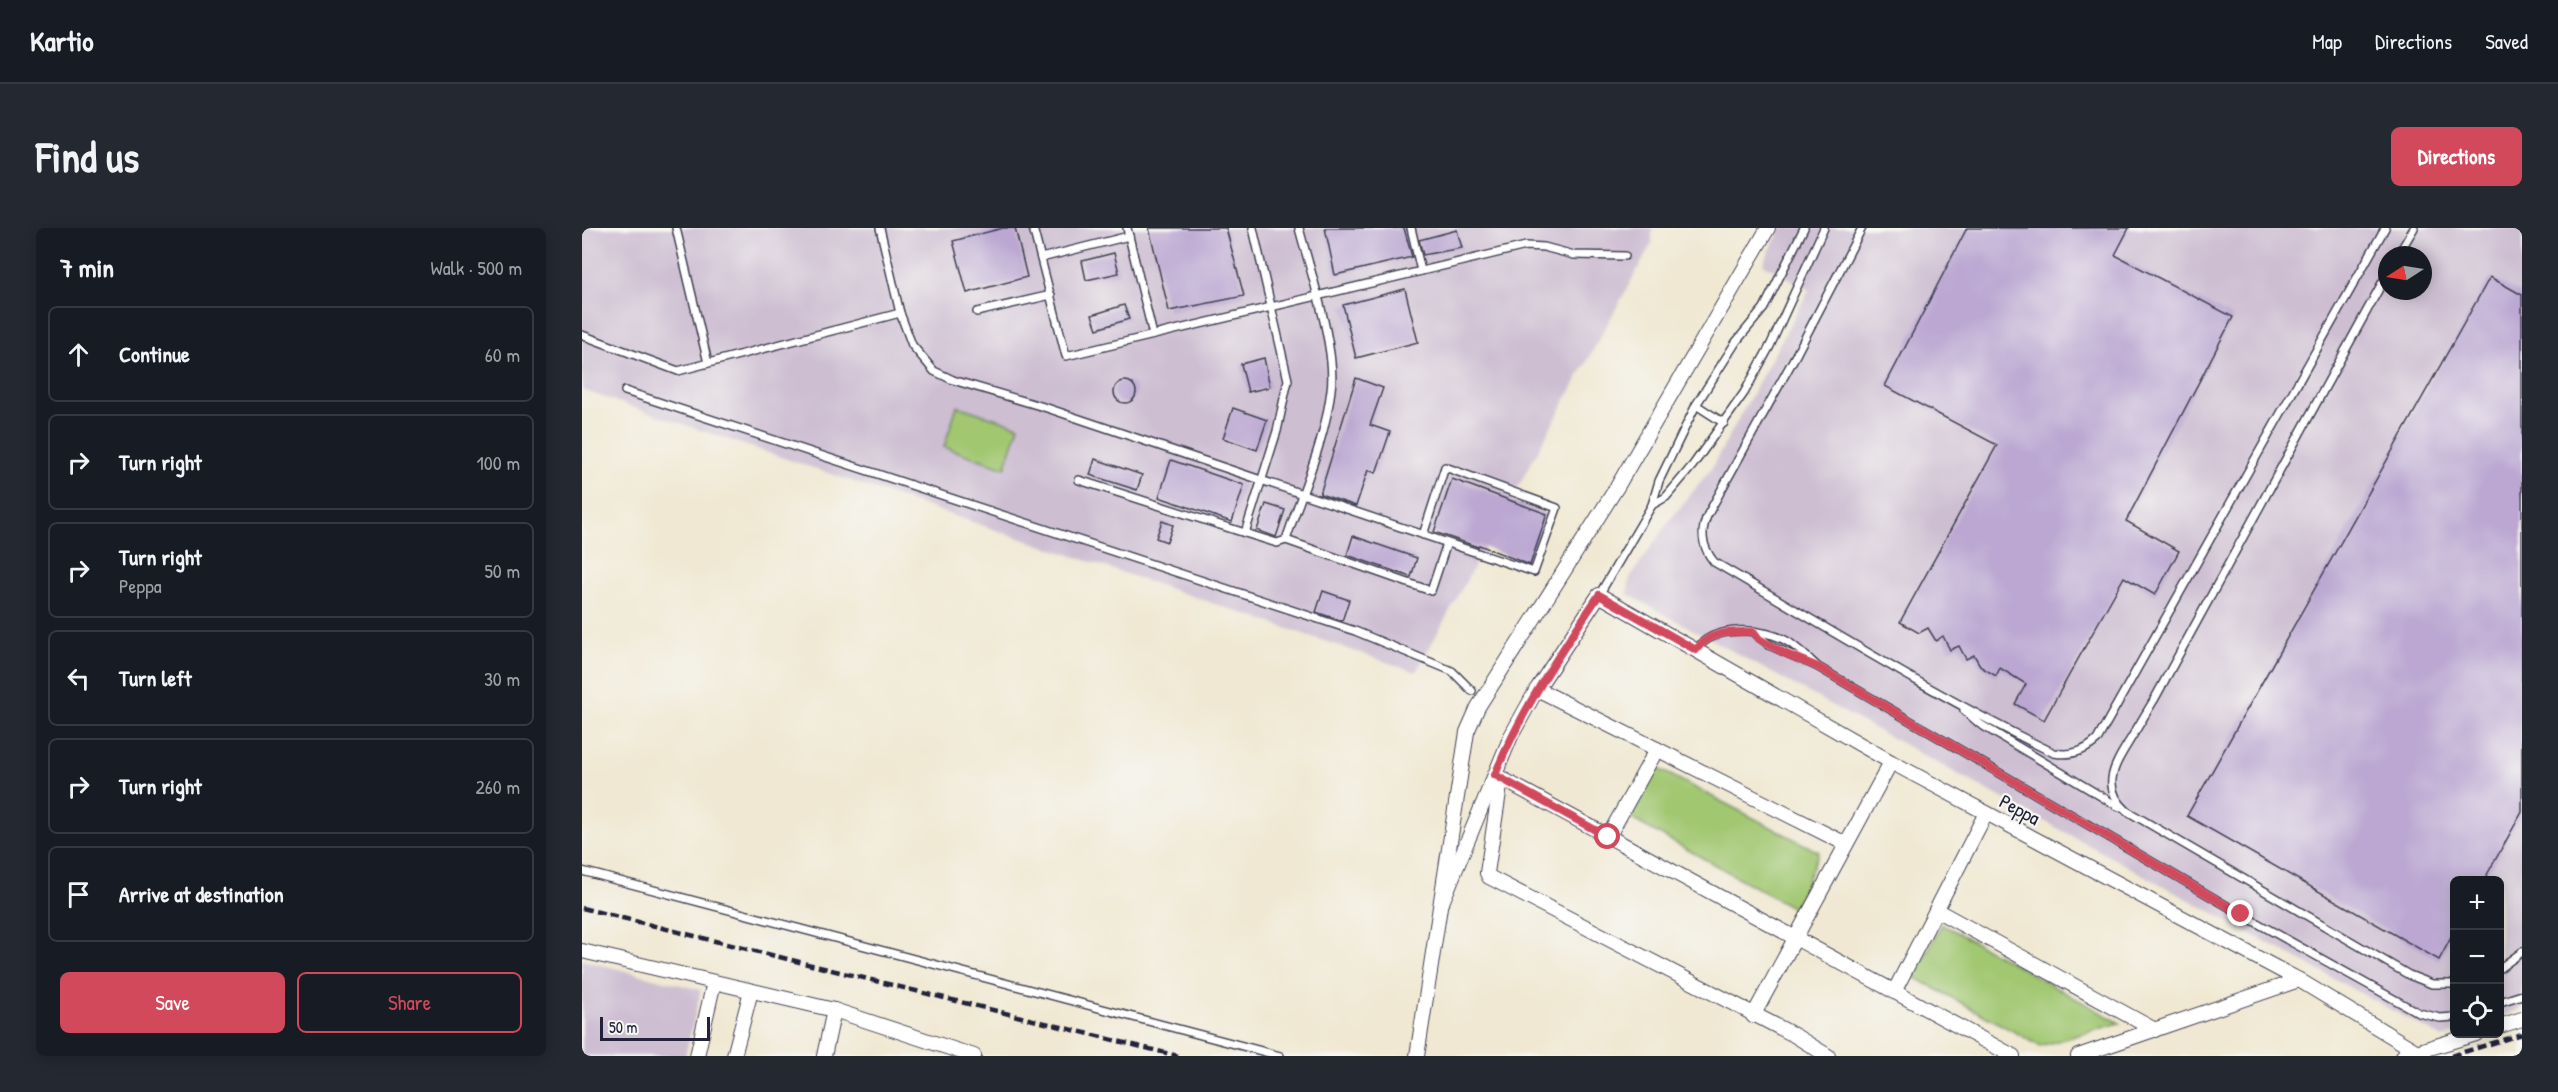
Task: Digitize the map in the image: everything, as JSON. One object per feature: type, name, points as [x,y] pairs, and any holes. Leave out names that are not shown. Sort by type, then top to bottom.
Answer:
[{"type":"street","points":[[1417,1056],[1443,900],[1467,732],[1478,707],[1617,487],[1768,228]]},
{"type":"street","points":[[1443,900],[1498,777],[1511,736],[1537,689],[1599,595]]},
{"type":"street","name":"Peppa","points":[[1599,595],[1890,762],[2299,980],[2421,1054]]},
{"type":"street","points":[[1537,689],[1846,844]]},
{"type":"street","points":[[1608,837],[1657,749]]},
{"type":"street","points":[[1753,1016],[1890,762]]},
{"type":"street","points":[[1498,777],[2013,1056]]},
{"type":"street","points":[[1498,777],[1487,873],[1489,877],[1753,1016],[1794,1035],[1828,1056]]},
{"type":"street","points":[[1894,992],[1986,813]]},
{"type":"street","points":[[1936,910],[2155,1030]]},
{"type":"street","points":[[582,951],[834,1010],[974,1056]]},
{"type":"street","points":[[2078,1056],[2299,980]]},
{"type":"street","points":[[697,1056],[714,982]]},
{"type":"street","points":[[734,1056],[751,990]]},
{"type":"street","points":[[824,1056],[834,1010]]},
{"type":"street","points":[[2504,1024],[2522,1019]]},
{"type":"street","points":[[2403,1056],[2421,1054],[2465,1038]]},
{"type":"lane","points":[[676,228],[708,363]]},
{"type":"lane","points":[[880,228],[900,313],[912,345],[934,371],[953,380],[1047,408],[1262,481],[1423,535],[1534,572],[1557,508],[1445,467],[1423,535]]},
{"type":"lane","points":[[1033,228],[1066,356],[1526,246],[1544,247],[1574,255],[1625,256]]},
{"type":"lane","points":[[1127,228],[1153,335]]},
{"type":"lane","points":[[1245,533],[1277,431],[1288,380],[1252,228]]},
{"type":"lane","points":[[1286,540],[1320,443],[1332,389],[1328,346],[1299,228]]},
{"type":"lane","points":[[1411,228],[1421,271]]},
{"type":"lane","points":[[1599,595],[1652,505],[1659,481],[1696,405],[1736,342],[1764,308],[1804,228]]},
{"type":"lane","points":[[1652,505],[1666,497],[1724,423],[1759,367],[1824,228]]},
{"type":"lane","points":[[1862,228],[1797,353],[1707,516],[1702,532],[1703,541],[1714,562],[2005,730],[2054,753],[2077,753],[2097,740],[2385,228]]},
{"type":"lane","points":[[2403,246],[2414,228]]},
{"type":"lane","points":[[1041,258],[1129,236]]},
{"type":"lane","points":[[2127,811],[2114,794],[2111,780],[2114,766],[2154,700],[2378,290]]},
{"type":"lane","points":[[977,312],[1050,296]]},
{"type":"lane","points":[[582,335],[678,371],[900,313]]},
{"type":"lane","points":[[625,391],[1355,631],[1452,671],[1472,691]]},
{"type":"lane","points":[[1696,405],[1724,423]]},
{"type":"lane","points":[[1079,480],[1277,543],[1286,540],[1431,591],[1447,543]]},
{"type":"lane","points":[[1696,650],[1706,639],[1719,634],[1754,632],[1773,635],[1790,643],[1818,667]]},
{"type":"lane","points":[[1754,632],[1759,639],[1778,650],[1818,667],[2241,914],[2419,1013],[2440,1018],[2450,1017]]},
{"type":"lane","points":[[1950,698],[1980,724],[2409,975],[2432,984],[2450,984]]},
{"type":"lane","points":[[582,871],[1280,1056]]},
{"type":"lane","points":[[2504,965],[2522,952]]},
{"type":"lane","points":[[2504,1000],[2522,994]]},
{"type":"shaded area","points":[[582,228],[1652,228],[1652,243],[1416,672],[582,390]]},
{"type":"shaded area","points":[[1781,228],[2522,228],[2522,1008],[2504,1015],[2504,876],[2450,876],[2450,1035],[2443,1038],[1627,594],[1630,578],[1669,521],[1711,469],[1809,290],[1763,264]]},
{"type":"shaded area","points":[[582,960],[701,990],[685,1056],[582,1056]]},
{"type":"green space","points":[[957,406],[1019,426],[1005,468],[944,447]]},
{"type":"green space","points":[[1657,768],[1819,852],[1795,909],[1628,817]]},
{"type":"green space","points":[[1942,924],[2120,1023],[2040,1046],[1914,977]]},
{"type":"building","points":[[1003,228],[1015,228],[1027,277],[967,293],[953,241]]},
{"type":"building","points":[[1149,228],[1226,228],[1244,296],[1169,311]]},
{"type":"building","points":[[1325,228],[1404,228],[1412,257],[1335,275]]},
{"type":"building","points":[[1967,228],[2129,228],[2115,255],[2233,317],[2126,521],[2179,551],[2155,595],[2124,577],[2044,720],[2015,704],[2026,684],[2000,668],[1996,676],[1981,667],[1974,655],[1966,659],[1959,646],[1950,650],[1943,636],[1936,641],[1928,628],[1919,633],[1900,622],[1997,445],[1885,386]]},
{"type":"building","points":[[1457,230],[1462,248],[1423,255],[1419,240]]},
{"type":"building","points":[[1114,253],[1119,273],[1086,280],[1082,261]]},
{"type":"building","points":[[2490,277],[2522,295],[2522,812],[2486,876],[2450,876],[2450,939],[2439,960],[2187,816]]},
{"type":"building","points":[[1405,289],[1418,342],[1356,358],[1343,305]]},
{"type":"building","points":[[1124,305],[1129,319],[1097,329],[1092,315]]},
{"type":"building","points":[[1264,358],[1270,387],[1248,392],[1241,364]]},
{"type":"building","points":[[1356,378],[1383,388],[1370,425],[1390,432],[1376,473],[1368,470],[1356,506],[1320,494]]},
{"type":"building","points":[[1125,381],[1133,384],[1136,392],[1133,400],[1125,403],[1117,400],[1114,392],[1117,384]]},
{"type":"building","points":[[1233,408],[1267,420],[1257,450],[1223,438]]},
{"type":"building","points":[[1095,459],[1142,475],[1137,490],[1090,475]]},
{"type":"building","points":[[1171,460],[1244,485],[1232,522],[1159,497]]},
{"type":"building","points":[[1452,479],[1547,514],[1530,565],[1479,545],[1478,547],[1434,532]]},
{"type":"building","points":[[1266,504],[1285,510],[1276,537],[1257,530]]},
{"type":"building","points":[[1162,521],[1173,525],[1167,542],[1156,538]]},
{"type":"building","points":[[1353,536],[1417,558],[1411,577],[1347,555]]},
{"type":"building","points":[[1323,591],[1349,600],[1342,621],[1316,612]]},
{"type":"railway","points":[[582,908],[1178,1056]]},
{"type":"railway","points":[[2451,1056],[2522,1034]]},
{"type":"route","points":[[1608,837],[1495,775],[1511,736],[1537,689],[1599,595],[1696,650],[1710,636],[1729,632],[1754,632],[1759,639],[1769,645],[1818,667],[2241,914]]}]
